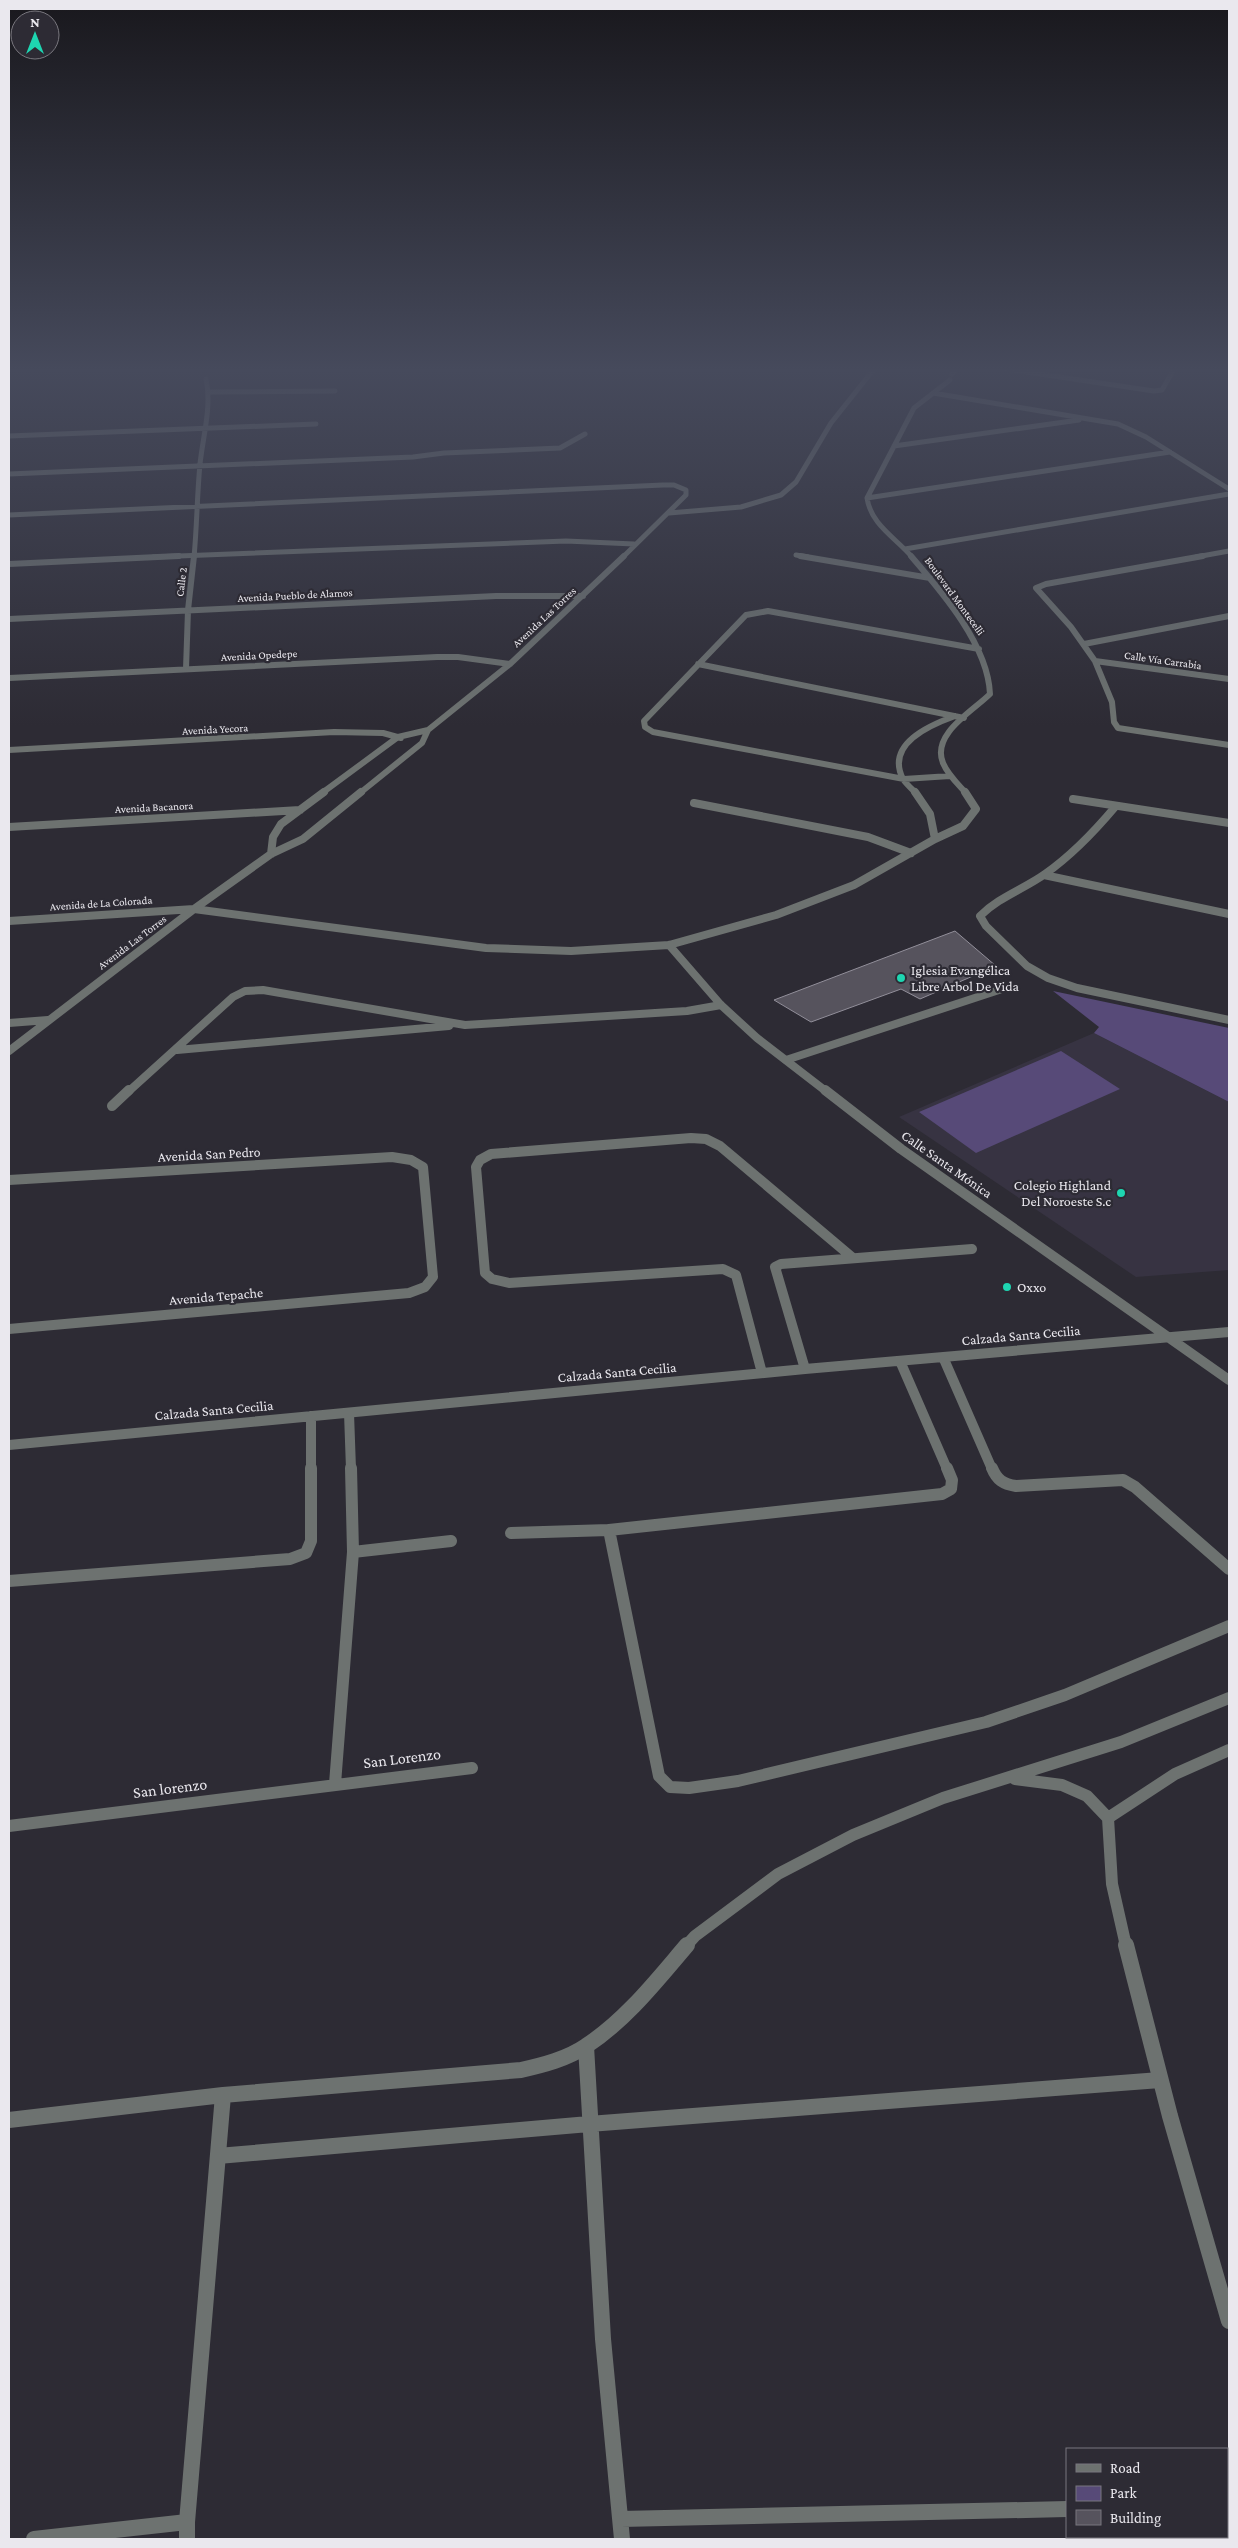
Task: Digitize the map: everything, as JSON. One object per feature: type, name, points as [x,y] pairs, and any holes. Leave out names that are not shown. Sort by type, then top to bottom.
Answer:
[{"type":"street","name":"Calle 2","points":[[186,669],[188,610],[199,488]]},
{"type":"street","name":"Avenida Las Torres","points":[[199,507],[612,488]]},
{"type":"street","name":"Avenida Las Torres","points":[[271,854],[273,837],[281,824],[398,737],[428,730],[510,664],[583,596],[686,495],[686,490],[683,488]]},
{"type":"street","points":[[669,512],[748,506],[783,494],[790,488]]},
{"type":"street","points":[[868,498],[873,488]]},
{"type":"street","points":[[868,498],[934,488]]},
{"type":"street","points":[[906,549],[1229,494]]},
{"type":"street","name":"Boulevard Montecelli","points":[[669,945],[793,909],[854,886],[935,838],[963,826],[976,809],[966,790],[950,776],[942,763],[942,744],[951,727],[990,694],[992,687],[979,649],[930,578],[906,549],[877,522],[868,509],[868,498]]},
{"type":"street","points":[[9,515],[199,507]]},
{"type":"street","points":[[9,564],[566,541],[634,544]]},
{"type":"street","points":[[1229,551],[1046,584],[1036,588],[1084,644],[1095,661],[1112,702],[1114,722],[1118,728],[1127,731],[1229,745]]},
{"type":"street","points":[[796,555],[930,578]]},
{"type":"street","name":"Avenida Pueblo de Alamos","points":[[9,619],[496,596],[583,596]]},
{"type":"street","points":[[950,776],[904,779],[653,732],[645,727],[644,721],[746,615],[756,612],[768,611],[979,649]]},
{"type":"street","points":[[1084,644],[1229,616]]},
{"type":"street","name":"Avenida Opedepe","points":[[9,678],[437,657],[458,657],[510,664]]},
{"type":"street","name":"Calle Vía Carrabia","points":[[1095,661],[1229,679]]},
{"type":"street","points":[[698,664],[954,716],[967,715]]},
{"type":"street","points":[[935,838],[933,822],[926,805],[904,779],[899,763],[903,748],[915,734],[954,716]]},
{"type":"street","name":"Avenida Las Torres","points":[[9,1050],[194,909],[271,854],[303,839],[422,743],[428,730]]},
{"type":"street","name":"Avenida Yecora","points":[[9,750],[334,732],[383,733],[422,743]]},
{"type":"street","points":[[1073,799],[1115,807],[1229,822]]},
{"type":"street","points":[[694,803],[868,837],[911,853]]},
{"type":"street","points":[[1115,807],[1079,847],[1044,875],[987,908],[980,916],[986,926],[1027,966],[1048,978],[1077,988],[1229,1020]]},
{"type":"street","name":"Avenida Bacanora","points":[[9,827],[300,810]]},
{"type":"street","points":[[1044,875],[1229,914]]},
{"type":"street","name":"Avenida de La Colorada","points":[[9,920],[194,909],[486,948],[571,951],[669,945]]},
{"type":"street","name":"Calle Santa Mónica","points":[[669,945],[720,1005],[786,1060],[901,1149],[1062,1261],[1166,1338],[1229,1380]]},
{"type":"street","points":[[112,1106],[177,1050],[233,997],[244,991],[262,990],[465,1025]]},
{"type":"street","points":[[786,1060],[1000,990]]},
{"type":"street","points":[[177,1050],[465,1025],[687,1011],[720,1005]]},
{"type":"street","points":[[9,1023],[49,1020]]},
{"type":"street","points":[[762,1373],[736,1275],[731,1271],[723,1269],[509,1283],[492,1279],[485,1273],[476,1167],[480,1160],[491,1154],[692,1138],[706,1139],[720,1146],[853,1258]]},
{"type":"street","name":"Avenida San Pedro","points":[[9,1180],[382,1158],[411,1160],[423,1167],[433,1278],[425,1287]]},
{"type":"street","points":[[805,1369],[775,1267],[781,1264],[972,1249]]},
{"type":"street","name":"Avenida Tepache","points":[[9,1329],[409,1293],[425,1287]]},
{"type":"street","name":"Calzada Santa Cecilia","points":[[9,1445],[805,1369],[1229,1332]]},
{"type":"street","points":[[943,1357],[996,1477],[1005,1484],[1016,1486],[1122,1480],[1135,1487],[1229,1569]]},
{"type":"street","points":[[511,1533],[610,1530],[942,1494],[951,1490],[952,1480],[900,1361]]},
{"type":"street","points":[[335,1784],[353,1552],[349,1413]]},
{"type":"street","points":[[9,1581],[290,1559],[306,1552],[310,1542],[311,1416]]},
{"type":"street","points":[[610,1530],[658,1776],[670,1787],[689,1788],[738,1781],[986,1722],[1065,1695],[1229,1626]]},
{"type":"street","points":[[353,1552],[451,1540]]},
{"type":"street","points":[[9,2120],[223,2095],[521,2070],[550,2062],[586,2046],[637,2003],[695,1936],[778,1874],[862,1832],[943,1798],[1121,1742],[1229,1698]]},
{"type":"street","points":[[1108,1818],[1175,1774],[1229,1750]]},
{"type":"street","name":"San Lorenzo","points":[[335,1784],[472,1768]]},
{"type":"street","points":[[1010,1778],[1062,1785],[1087,1796],[1108,1818],[1106,1848],[1111,1882],[1160,2080],[1229,2321]]},
{"type":"street","name":"San lorenzo","points":[[9,1826],[335,1784]]},
{"type":"street","points":[[586,2046],[589,2124],[603,2339],[622,2539]]},
{"type":"street","points":[[218,2156],[589,2124],[1160,2080]]},
{"type":"street","points":[[34,2539],[187,2531],[223,2095]]},
{"type":"street","points":[[621,2519],[1066,2509]]},
{"type":"shaded area","name":"Colegio Highland Del Noroeste S.c","points":[[1094,1033],[1229,1102],[1229,1270],[1136,1277],[899,1117]]},
{"type":"green space","points":[[1053,991],[1229,1028],[1229,1102],[1094,1033],[1099,1027]]},
{"type":"green space","points":[[1061,1051],[1120,1089],[976,1153],[919,1112]]},
{"type":"building","name":"Iglesia Evangélica Libre Arbol De Vida","points":[[955,931],[996,966],[920,999],[901,989],[811,1022],[774,1000]]},
{"type":"place","name":"Iglesia Evangélica Libre Arbol De Vida","points":[[901,978]]},
{"type":"place","name":"Colegio Highland Del Noroeste S.c","points":[[1121,1193]]},
{"type":"place","name":"Oxxo","points":[[1007,1287]]}]
